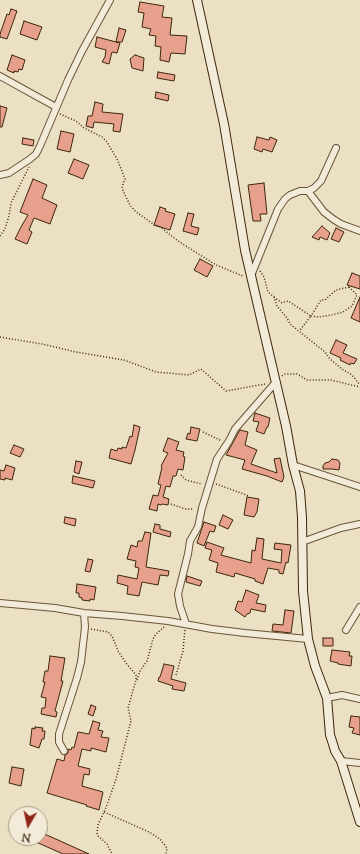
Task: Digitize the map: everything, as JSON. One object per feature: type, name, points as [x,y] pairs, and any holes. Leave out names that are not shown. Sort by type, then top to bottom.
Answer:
[{"type":"street","points":[[0,175],[8,173],[36,154],[68,80],[110,0]]},
{"type":"street","points":[[197,0],[224,124],[245,250],[300,491],[302,517],[303,591],[308,640],[314,666],[327,698],[330,735],[335,751],[341,761],[360,822]]},
{"type":"street","points":[[0,76],[56,109]]},
{"type":"street","points":[[252,278],[278,209],[290,195],[314,188],[321,180],[336,148]]},
{"type":"street","points":[[308,191],[324,212],[333,219],[341,224],[360,230]]},
{"type":"street","points":[[186,624],[178,594],[190,541],[198,528],[202,508],[217,458],[241,420],[276,382]]},
{"type":"street","points":[[293,465],[360,488]]},
{"type":"street","points":[[302,542],[341,528],[360,525]]},
{"type":"street","points":[[0,603],[168,621],[212,629],[308,640]]},
{"type":"street","points":[[346,630],[360,608]]},
{"type":"street","points":[[64,752],[59,742],[59,734],[80,667],[85,627],[84,613]]},
{"type":"street","points":[[327,698],[342,696],[360,699]]},
{"type":"street","points":[[341,761],[360,763]]},
{"type":"path","points":[[56,109],[76,121],[84,128],[102,137],[107,142],[118,161],[125,179],[122,188],[130,205],[136,212],[154,225],[159,226],[178,241],[216,266],[252,278]]},
{"type":"path","points":[[0,236],[5,228],[9,216],[11,203],[29,169],[30,159]]},
{"type":"path","points":[[256,264],[264,277],[268,292],[282,303],[288,301],[311,316],[319,317],[343,312],[352,306],[357,295],[349,287],[336,290],[325,300],[321,300],[311,316],[300,330]]},
{"type":"path","points":[[274,297],[277,306],[290,324],[325,352],[330,359],[342,369],[352,375],[360,386]]},
{"type":"path","points":[[0,337],[124,360],[156,372],[189,375],[201,369],[226,391],[276,382],[285,374],[297,374],[307,380],[331,380],[360,386]]},
{"type":"path","points":[[203,432],[226,444]]},
{"type":"path","points":[[181,475],[184,478],[204,485],[208,489]]},
{"type":"path","points":[[210,482],[249,496]]},
{"type":"path","points":[[171,504],[185,509],[202,508]]},
{"type":"path","points":[[112,854],[108,844],[98,836],[98,825],[116,779],[131,721],[128,708],[136,680],[146,661],[156,634],[168,621]]},
{"type":"path","points":[[176,675],[183,651],[186,624]]},
{"type":"path","points":[[85,627],[108,632],[110,634],[118,651],[136,675],[136,680]]},
{"type":"path","points":[[104,812],[149,832],[160,839],[167,848],[166,854]]},
{"type":"building","points":[[140,2],[164,6],[162,17],[172,18],[170,35],[187,36],[185,54],[171,53],[169,62],[160,60],[161,47],[155,46],[156,36],[149,35],[151,29],[142,27],[144,13],[138,12]]},
{"type":"building","points":[[11,9],[17,11],[7,39],[0,37],[0,34],[7,14],[9,15]]},
{"type":"building","points":[[24,21],[42,27],[37,40],[20,34]]},
{"type":"building","points":[[119,28],[126,30],[122,42],[116,42]]},
{"type":"building","points":[[97,37],[120,43],[117,53],[112,52],[109,64],[102,62],[105,57],[106,50],[95,47]]},
{"type":"building","points":[[12,55],[25,60],[22,70],[19,69],[18,72],[14,71],[14,73],[7,70]]},
{"type":"building","points":[[135,55],[144,58],[143,71],[132,68],[130,59]]},
{"type":"building","points":[[158,72],[175,75],[174,81],[157,78]]},
{"type":"building","points":[[156,92],[169,95],[168,101],[155,98]]},
{"type":"building","points":[[95,102],[103,104],[102,112],[123,114],[120,132],[113,131],[114,124],[94,122],[93,128],[86,126],[88,116],[92,116]]},
{"type":"building","points":[[0,106],[7,108],[2,127],[0,127]]},
{"type":"building","points":[[61,131],[74,134],[70,152],[57,149]]},
{"type":"building","points":[[257,137],[269,140],[270,137],[277,140],[272,152],[263,149],[262,152],[254,149]]},
{"type":"building","points":[[23,138],[34,140],[33,146],[22,144]]},
{"type":"building","points":[[74,159],[89,165],[83,179],[68,173]]},
{"type":"building","points":[[33,179],[47,185],[42,198],[57,205],[50,224],[34,218],[29,230],[32,232],[27,244],[15,239],[28,215],[20,212]]},
{"type":"building","points":[[264,183],[267,214],[260,214],[261,221],[253,221],[248,185]]},
{"type":"building","points":[[160,207],[166,209],[165,211],[175,214],[170,230],[154,225]]},
{"type":"building","points":[[188,213],[194,214],[191,226],[199,228],[197,235],[183,231]]},
{"type":"building","points":[[322,226],[330,233],[327,240],[320,237],[319,240],[312,237]]},
{"type":"building","points":[[336,228],[344,232],[339,242],[331,239]]},
{"type":"building","points":[[200,259],[213,266],[207,277],[194,270]]},
{"type":"building","points":[[352,273],[360,276],[360,289],[347,285]]},
{"type":"building","points":[[360,297],[360,322],[351,318]]},
{"type":"building","points":[[336,340],[347,345],[343,353],[357,359],[354,364],[351,363],[350,365],[340,360],[341,358],[330,353]]},
{"type":"building","points":[[255,413],[270,418],[268,427],[264,434],[256,431],[259,422],[253,421]]},
{"type":"building","points":[[134,425],[140,427],[131,464],[109,458],[111,449],[117,451],[118,448],[126,448],[130,436],[132,437]]},
{"type":"building","points":[[191,427],[200,429],[197,441],[186,439],[188,433],[190,434]]},
{"type":"building","points":[[240,430],[248,432],[245,445],[257,450],[251,464],[277,473],[274,459],[280,458],[284,477],[282,482],[242,469],[245,460],[226,455]]},
{"type":"building","points":[[168,438],[179,442],[176,450],[184,452],[183,456],[185,457],[183,470],[178,469],[176,476],[173,476],[170,487],[166,486],[163,497],[169,499],[168,505],[158,504],[157,511],[149,509],[153,495],[158,496],[161,485],[158,484],[161,466],[168,453],[163,451]]},
{"type":"building","points":[[14,445],[24,449],[20,457],[10,453]]},
{"type":"building","points":[[332,459],[338,460],[340,463],[339,470],[323,469],[325,463]]},
{"type":"building","points":[[76,461],[82,462],[79,474],[74,472]]},
{"type":"building","points":[[6,465],[15,468],[12,480],[5,478],[5,480],[0,479],[0,470],[4,471]]},
{"type":"building","points":[[73,476],[95,481],[93,488],[72,483]]},
{"type":"building","points":[[247,497],[259,499],[257,512],[254,517],[244,515]]},
{"type":"building","points":[[223,515],[233,520],[228,529],[219,525]]},
{"type":"building","points":[[65,517],[76,519],[75,526],[64,523]]},
{"type":"building","points":[[204,522],[216,526],[214,532],[210,531],[204,546],[197,543]]},
{"type":"building","points":[[155,524],[160,525],[160,529],[171,532],[170,537],[153,532]]},
{"type":"building","points":[[145,532],[151,533],[146,567],[169,571],[168,576],[160,575],[158,585],[142,582],[139,596],[127,594],[128,586],[117,583],[118,575],[137,579],[139,568],[135,567],[136,561],[127,559],[131,545],[137,547],[138,541],[142,541]]},
{"type":"building","points":[[257,538],[264,539],[262,559],[281,563],[282,550],[274,549],[275,543],[291,545],[288,563],[286,562],[283,574],[279,573],[279,570],[268,568],[263,584],[255,581],[255,579],[235,573],[234,577],[216,572],[218,563],[209,560],[212,550],[205,548],[207,542],[224,548],[221,555],[251,563],[252,550],[255,551]]},
{"type":"building","points":[[88,559],[93,560],[90,572],[85,571]]},
{"type":"building","points":[[187,576],[202,581],[200,586],[186,582]]},
{"type":"building","points":[[77,584],[96,587],[94,600],[82,600],[82,598],[79,597],[79,593],[76,593]]},
{"type":"building","points":[[246,590],[259,595],[256,603],[266,605],[265,612],[251,609],[250,613],[245,617],[235,610],[238,601],[242,602]]},
{"type":"building","points":[[285,610],[294,611],[291,633],[272,631],[273,624],[283,625]]},
{"type":"building","points":[[323,638],[333,638],[333,646],[323,646]]},
{"type":"building","points":[[332,650],[350,652],[349,656],[352,656],[351,666],[330,661]]},
{"type":"building","points":[[50,656],[65,658],[61,681],[63,681],[55,711],[57,712],[56,717],[41,714],[42,708],[45,708],[46,698],[41,697],[45,682],[43,682],[45,671],[48,671]]},
{"type":"building","points":[[164,664],[174,666],[171,679],[186,683],[184,691],[172,689],[173,686],[158,681]]},
{"type":"building","points":[[91,705],[96,707],[93,716],[88,714]]},
{"type":"building","points":[[351,716],[360,717],[360,735],[352,733],[354,728],[349,727]]},
{"type":"building","points":[[93,721],[100,723],[98,730],[103,731],[101,737],[109,738],[106,752],[91,748],[91,751],[82,749],[78,766],[90,769],[89,775],[84,774],[82,786],[103,792],[99,810],[47,793],[57,759],[64,761],[65,755],[68,753],[68,749],[71,750],[72,747],[74,748],[78,732],[89,734]]},
{"type":"building","points":[[35,727],[43,728],[42,731],[45,731],[44,739],[42,739],[39,748],[30,745],[32,728],[35,729]]},
{"type":"building","points":[[12,767],[24,769],[21,786],[9,783]]},
{"type":"building","points":[[48,836],[89,854],[63,854],[45,846],[48,846]]}]
